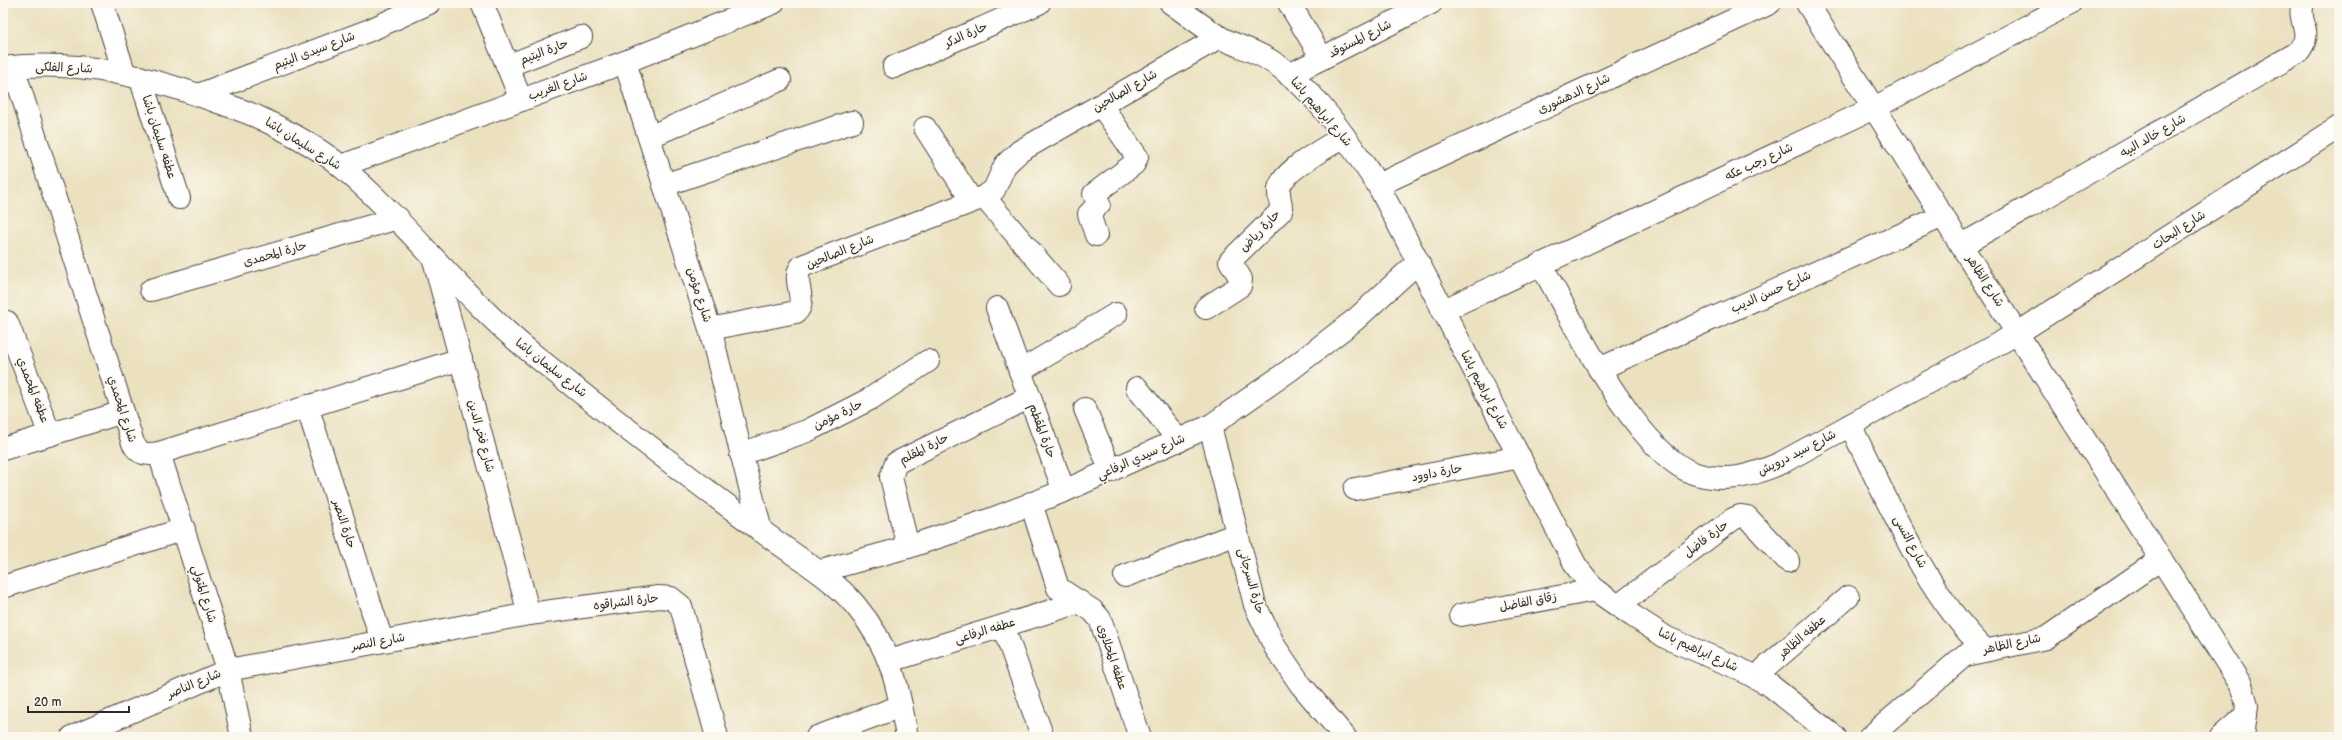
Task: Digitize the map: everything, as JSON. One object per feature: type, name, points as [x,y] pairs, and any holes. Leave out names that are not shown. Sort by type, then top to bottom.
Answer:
[{"type":"street","name":"عطفه سليمان باشا","points":[[102,3],[132,75],[179,198]]},
{"type":"street","name":"شارع سيدى اليتيم","points":[[198,95],[370,30],[429,3]]},
{"type":"street","points":[[482,3],[521,100]]},
{"type":"street","name":"شارع الغريب","points":[[341,166],[625,62],[773,3]]},
{"type":"street","name":"حارة الدكر","points":[[894,67],[1039,3]]},
{"type":"street","name":"شارع ابراهيم باشا","points":[[1171,3],[1220,37],[1270,60],[1289,74],[1310,95],[1344,136],[1378,185],[1417,263],[1576,566],[1595,590],[1667,638],[1738,668],[1771,686],[1836,737]]},
{"type":"street","points":[[1289,3],[1322,58]]},
{"type":"street","name":"شارع المستوقد","points":[[1289,74],[1431,3]]},
{"type":"street","name":"شارع الدهشورى","points":[[1378,185],[1770,3]]},
{"type":"street","name":"شارع الظاهر","points":[[1807,3],[2241,685],[2247,705],[2243,737]]},
{"type":"street","name":"شارع رجب عكه","points":[[1442,311],[1874,108],[2071,3]]},
{"type":"street","name":"شارع خالد البيه","points":[[1962,245],[2297,53],[2306,40],[2306,31],[2301,11],[2303,3]]},
{"type":"street","name":"حارة اليتيم","points":[[507,66],[581,37]]},
{"type":"street","name":"شارع الصالحين","points":[[710,329],[796,312],[800,305],[798,273],[802,266],[978,199],[998,183],[1005,165],[1012,157],[1220,37]]},
{"type":"street","name":"شارع مؤمن","points":[[625,62],[710,329],[761,531]]},
{"type":"street","name":"شارع الفلكى","points":[[8,67],[67,66],[132,75]]},
{"type":"street","name":"شارع المحمدي","points":[[8,67],[123,412],[136,448],[144,454],[159,453],[461,359]]},
{"type":"street","name":"شارع سليمان باشا","points":[[132,75],[198,95],[260,117],[341,166],[398,218],[490,318],[533,354],[761,531],[821,571],[856,606],[875,632],[890,661],[898,684],[907,737]]},
{"type":"street","points":[[649,137],[780,80]]},
{"type":"street","points":[[1096,235],[1089,214],[1099,204],[1094,194],[1134,164],[1137,157],[1101,105]]},
{"type":"street","points":[[664,185],[852,122]]},
{"type":"street","name":"شارع البحات","points":[[2018,333],[2339,126]]},
{"type":"street","points":[[925,128],[978,199],[1059,285]]},
{"type":"street","name":"حارة رياض","points":[[1206,308],[1240,286],[1241,279],[1230,261],[1281,211],[1279,189],[1283,181],[1292,171],[1344,136]]},
{"type":"street","name":"شارع حسن الديب","points":[[1599,369],[1943,216]]},
{"type":"street","name":"حارة المحمدى","points":[[151,290],[398,218]]},
{"type":"street","name":"شارع فخر الدين","points":[[434,257],[529,614]]},
{"type":"street","name":"شارع سيدي الرفاعي","points":[[821,571],[908,547],[1031,504],[1111,471],[1210,426],[1290,370],[1356,319],[1417,263]]},
{"type":"street","name":"شارع سيد درويش","points":[[1541,264],[1599,369],[1649,438],[1669,460],[1695,473],[1724,479],[1753,476],[1780,464],[2018,333]]},
{"type":"street","name":"حارة المقطم","points":[[997,308],[1064,491]]},
{"type":"street","points":[[1020,371],[1116,314]]},
{"type":"street","name":"عطفه المحمدي","points":[[7,322],[50,435]]},
{"type":"street","name":"حارة مؤمن","points":[[741,454],[807,430],[856,406],[928,361]]},
{"type":"street","points":[[1138,388],[1179,441]]},
{"type":"street","name":"حارة المقلم","points":[[908,547],[891,477],[896,463],[1030,397]]},
{"type":"street","name":"حارة النصر","points":[[307,406],[382,641]]},
{"type":"street","points":[[1086,409],[1111,471]]},
{"type":"street","points":[[3,449],[123,412]]},
{"type":"street","name":"شارع التسى","points":[[1850,425],[1935,588],[1968,634],[1984,650]]},
{"type":"street","name":"حارة السرجانى","points":[[1210,426],[1255,605],[1275,647],[1301,685],[1345,737]]},
{"type":"street","name":"شارع المتولي","points":[[159,453],[228,670],[242,737]]},
{"type":"street","name":"حارة داوود","points":[[1355,489],[1520,457]]},
{"type":"street","name":"عطفه المحلاوى","points":[[1031,504],[1058,588],[1093,610],[1100,619],[1140,737]]},
{"type":"street","name":"حارة فاضل","points":[[1618,606],[1733,519],[1740,516],[1748,517],[1788,561]]},
{"type":"street","points":[[3,587],[184,529]]},
{"type":"street","points":[[1125,576],[1237,534]]},
{"type":"street","name":"شارع الظاهر","points":[[1870,737],[1960,658],[1984,650],[2046,638],[2161,559]]},
{"type":"street","name":"زقاق الفاضل","points":[[1461,615],[1595,590]]},
{"type":"street","name":"حارة الشراقوه","points":[[529,614],[659,597],[672,598],[681,606],[717,737]]},
{"type":"street","name":"عطفه الظاهر","points":[[1755,677],[1848,597]]},
{"type":"street","name":"عطفه الرفاعى","points":[[890,661],[1080,602]]},
{"type":"street","name":"شارع النصر","points":[[228,670],[529,614]]},
{"type":"street","points":[[1003,626],[1042,735]]},
{"type":"street","name":"شارع الناصر","points":[[72,737],[228,670]]},
{"type":"street","points":[[817,737],[901,706]]},
{"type":"street","points":[[2220,737],[2246,716]]}]
